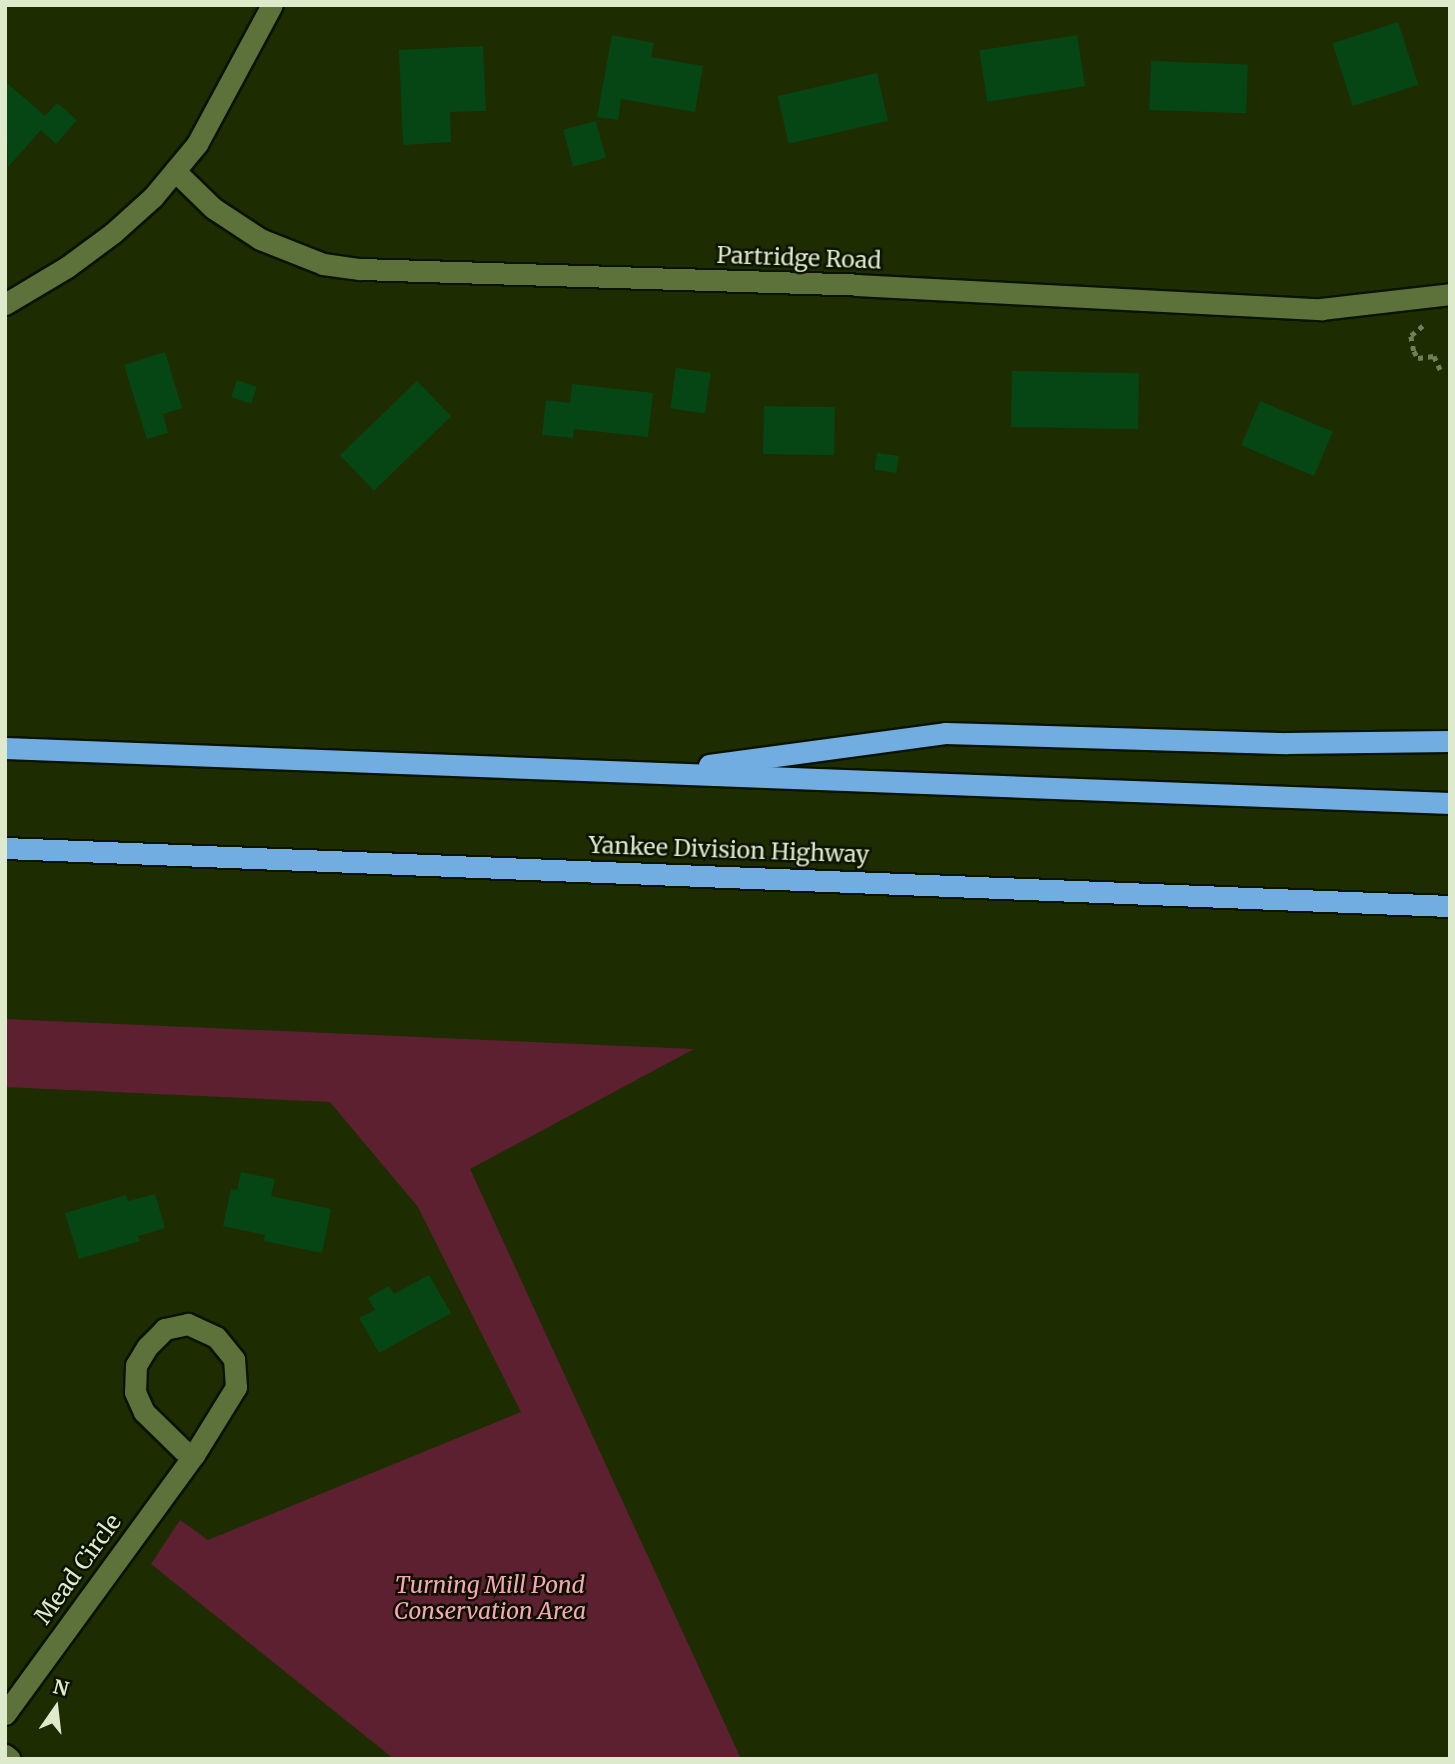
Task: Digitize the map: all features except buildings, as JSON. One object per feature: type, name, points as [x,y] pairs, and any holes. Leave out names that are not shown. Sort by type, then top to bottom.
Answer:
[{"type":"highway","points":[[650,772],[945,733],[1287,743],[1450,741]]},
{"type":"highway","points":[[5,748],[1450,803]]},
{"type":"highway","name":"Yankee Division Highway","points":[[5,848],[1450,906]]},
{"type":"street","points":[[5,304],[67,267],[113,233],[153,197],[197,144],[272,5]]},
{"type":"street","name":"Partridge Road","points":[[175,171],[213,208],[250,233],[303,257],[342,267],[856,285],[1321,309],[1450,294]]},
{"type":"street","name":"Mead Circle","points":[[5,1714],[194,1455],[236,1387],[234,1359],[216,1337],[188,1324],[165,1329],[147,1347],[136,1364],[135,1392],[144,1412],[183,1450],[194,1455]]},
{"type":"street","points":[[5,1755],[10,1759]]},
{"type":"path","points":[[1427,323],[1411,336],[1414,351],[1418,358],[1434,356],[1441,371]]},
{"type":"green space","name":"Turning Mill Pond Conservation Area","points":[[5,1019],[694,1049],[470,1169],[741,1759],[394,1759],[151,1564],[180,1520],[208,1540],[521,1412],[418,1207],[330,1102],[5,1087]]}]
